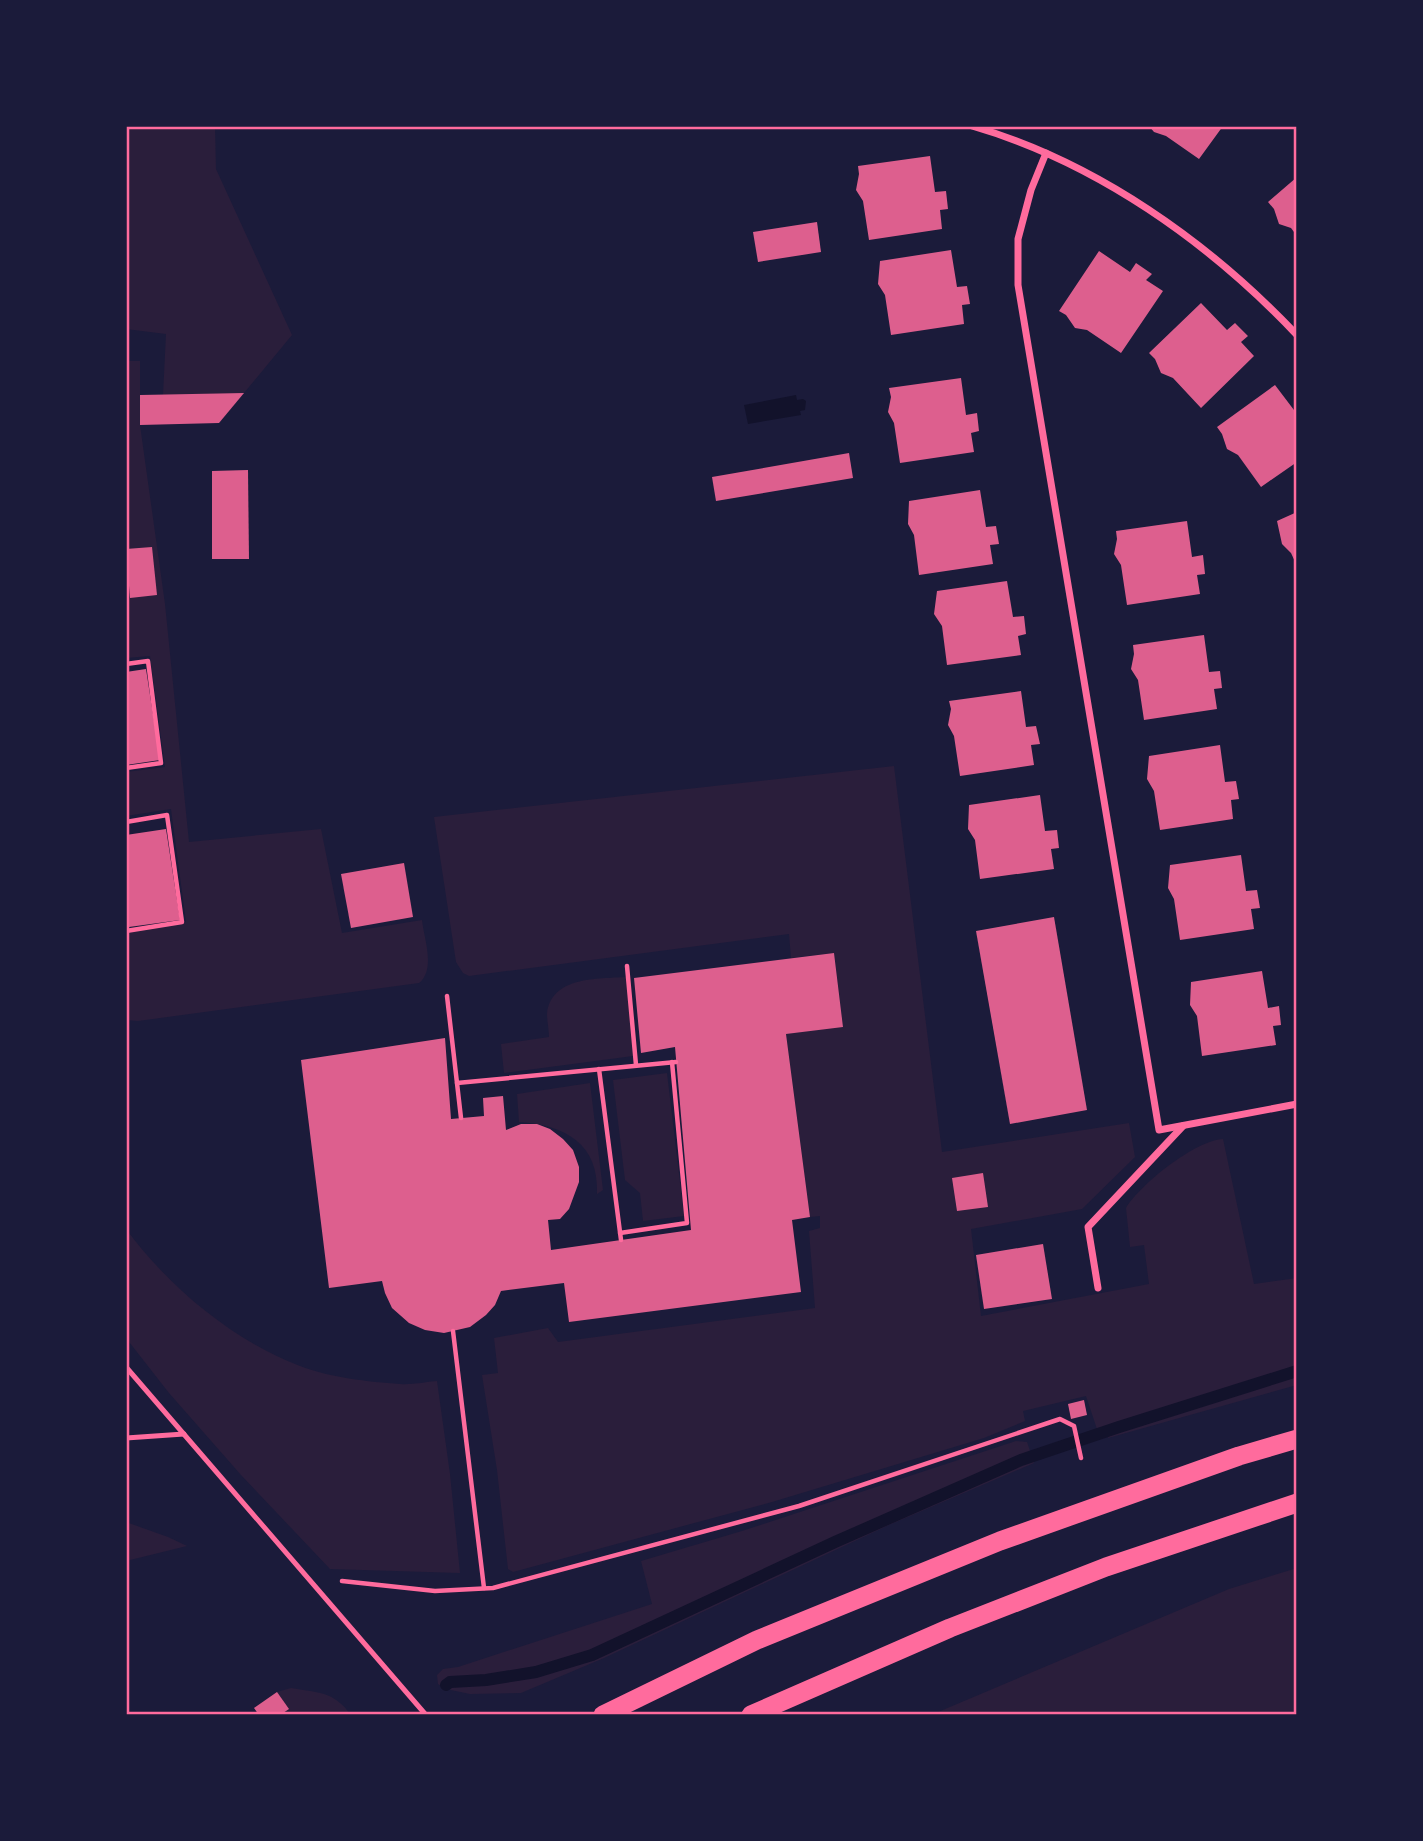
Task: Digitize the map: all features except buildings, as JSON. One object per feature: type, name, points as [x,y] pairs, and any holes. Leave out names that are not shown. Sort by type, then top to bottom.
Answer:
[{"type":"highway","points":[[603,1715],[757,1640],[987,1546],[1239,1455],[1297,1439]]},
{"type":"highway","points":[[751,1715],[950,1628],[1041,1592],[1106,1567],[1297,1503]]},
{"type":"street","points":[[972,126],[1013,138],[1087,172],[1192,239],[1267,303],[1297,335]]},
{"type":"street","points":[[1046,153],[1031,190],[1018,239],[1018,285],[1159,1130],[1297,1104]]},
{"type":"street","points":[[1098,1288],[1088,1227],[1184,1125]]},
{"type":"lane","points":[[126,1367],[426,1715]]},
{"type":"lane","points":[[126,1438],[184,1434]]},
{"type":"path","points":[[126,664],[148,661],[161,763],[126,768]]},
{"type":"path","points":[[126,822],[167,815],[182,922],[126,931]]},
{"type":"path","points":[[627,966],[636,1065]]},
{"type":"path","points":[[447,996],[461,1118]]},
{"type":"path","points":[[457,1083],[674,1062],[687,1223],[620,1233]]},
{"type":"path","points":[[599,1069],[621,1240]]},
{"type":"path","points":[[453,1331],[484,1588]]},
{"type":"path","points":[[306,1577],[435,1591],[484,1588],[519,1581],[799,1506],[1060,1419],[1074,1426],[1081,1458]]},
{"type":"shaded area","points":[[126,126],[215,126],[216,169],[292,335],[244,393],[163,395],[166,334],[126,329]]},
{"type":"shaded area","points":[[126,361],[140,361],[140,425],[165,604],[189,842],[321,829],[342,933],[422,920],[428,962],[424,977],[419,983],[138,1021],[126,1020],[126,933],[186,922],[171,809],[126,816],[126,772],[165,767],[150,656],[126,658]]},
{"type":"shaded area","points":[[796,395],[797,400],[806,401],[805,410],[800,411],[801,415],[748,424],[744,405]]},
{"type":"shaded area","points":[[894,766],[942,1152],[1129,1123],[1135,1157],[1082,1209],[971,1229],[981,1316],[1149,1284],[1144,1245],[1130,1247],[1126,1208],[1143,1187],[1169,1165],[1198,1147],[1223,1139],[1254,1284],[1297,1278],[1297,1385],[1108,1438],[1106,1426],[1097,1429],[1086,1396],[1023,1411],[1025,1421],[984,1438],[772,1502],[513,1572],[508,1569],[497,1470],[482,1375],[498,1373],[494,1338],[548,1328],[558,1342],[815,1308],[809,1231],[820,1228],[820,1216],[810,1217],[786,1034],[843,1026],[834,953],[791,958],[789,934],[469,976],[463,973],[456,962],[434,817]]},
{"type":"shaded area","points":[[626,977],[633,1056],[504,1073],[501,1044],[549,1037],[547,1014],[550,1002],[557,992],[577,982]]},
{"type":"shaded area","points":[[667,1073],[684,1216],[643,1221],[640,1193],[625,1180],[613,1080]]},
{"type":"shaded area","points":[[590,1083],[603,1190],[597,1194],[596,1177],[586,1150],[576,1140],[551,1127],[519,1122],[517,1094]]},
{"type":"shaded area","points":[[126,1229],[162,1271],[204,1310],[226,1327],[275,1355],[311,1370],[349,1378],[405,1384],[437,1381],[460,1573],[330,1569],[241,1475],[169,1393],[126,1338]]},
{"type":"shaded area","points":[[1016,1441],[1027,1442],[1034,1463],[889,1525],[604,1658],[521,1693],[470,1694],[446,1689],[438,1684],[437,1675],[443,1669],[458,1667],[652,1604],[641,1561],[742,1531]]},
{"type":"shaded area","points":[[126,1522],[168,1537],[187,1546],[126,1561]]},
{"type":"shaded area","points":[[1297,1568],[1297,1715],[931,1715],[1229,1589]]},
{"type":"shaded area","points":[[291,1688],[331,1697],[351,1715],[259,1715],[254,1708],[277,1692]]},
{"type":"waterway","points":[[446,1685],[450,1682],[486,1680],[536,1672],[592,1655],[835,1542],[1021,1460],[1297,1371]]}]
